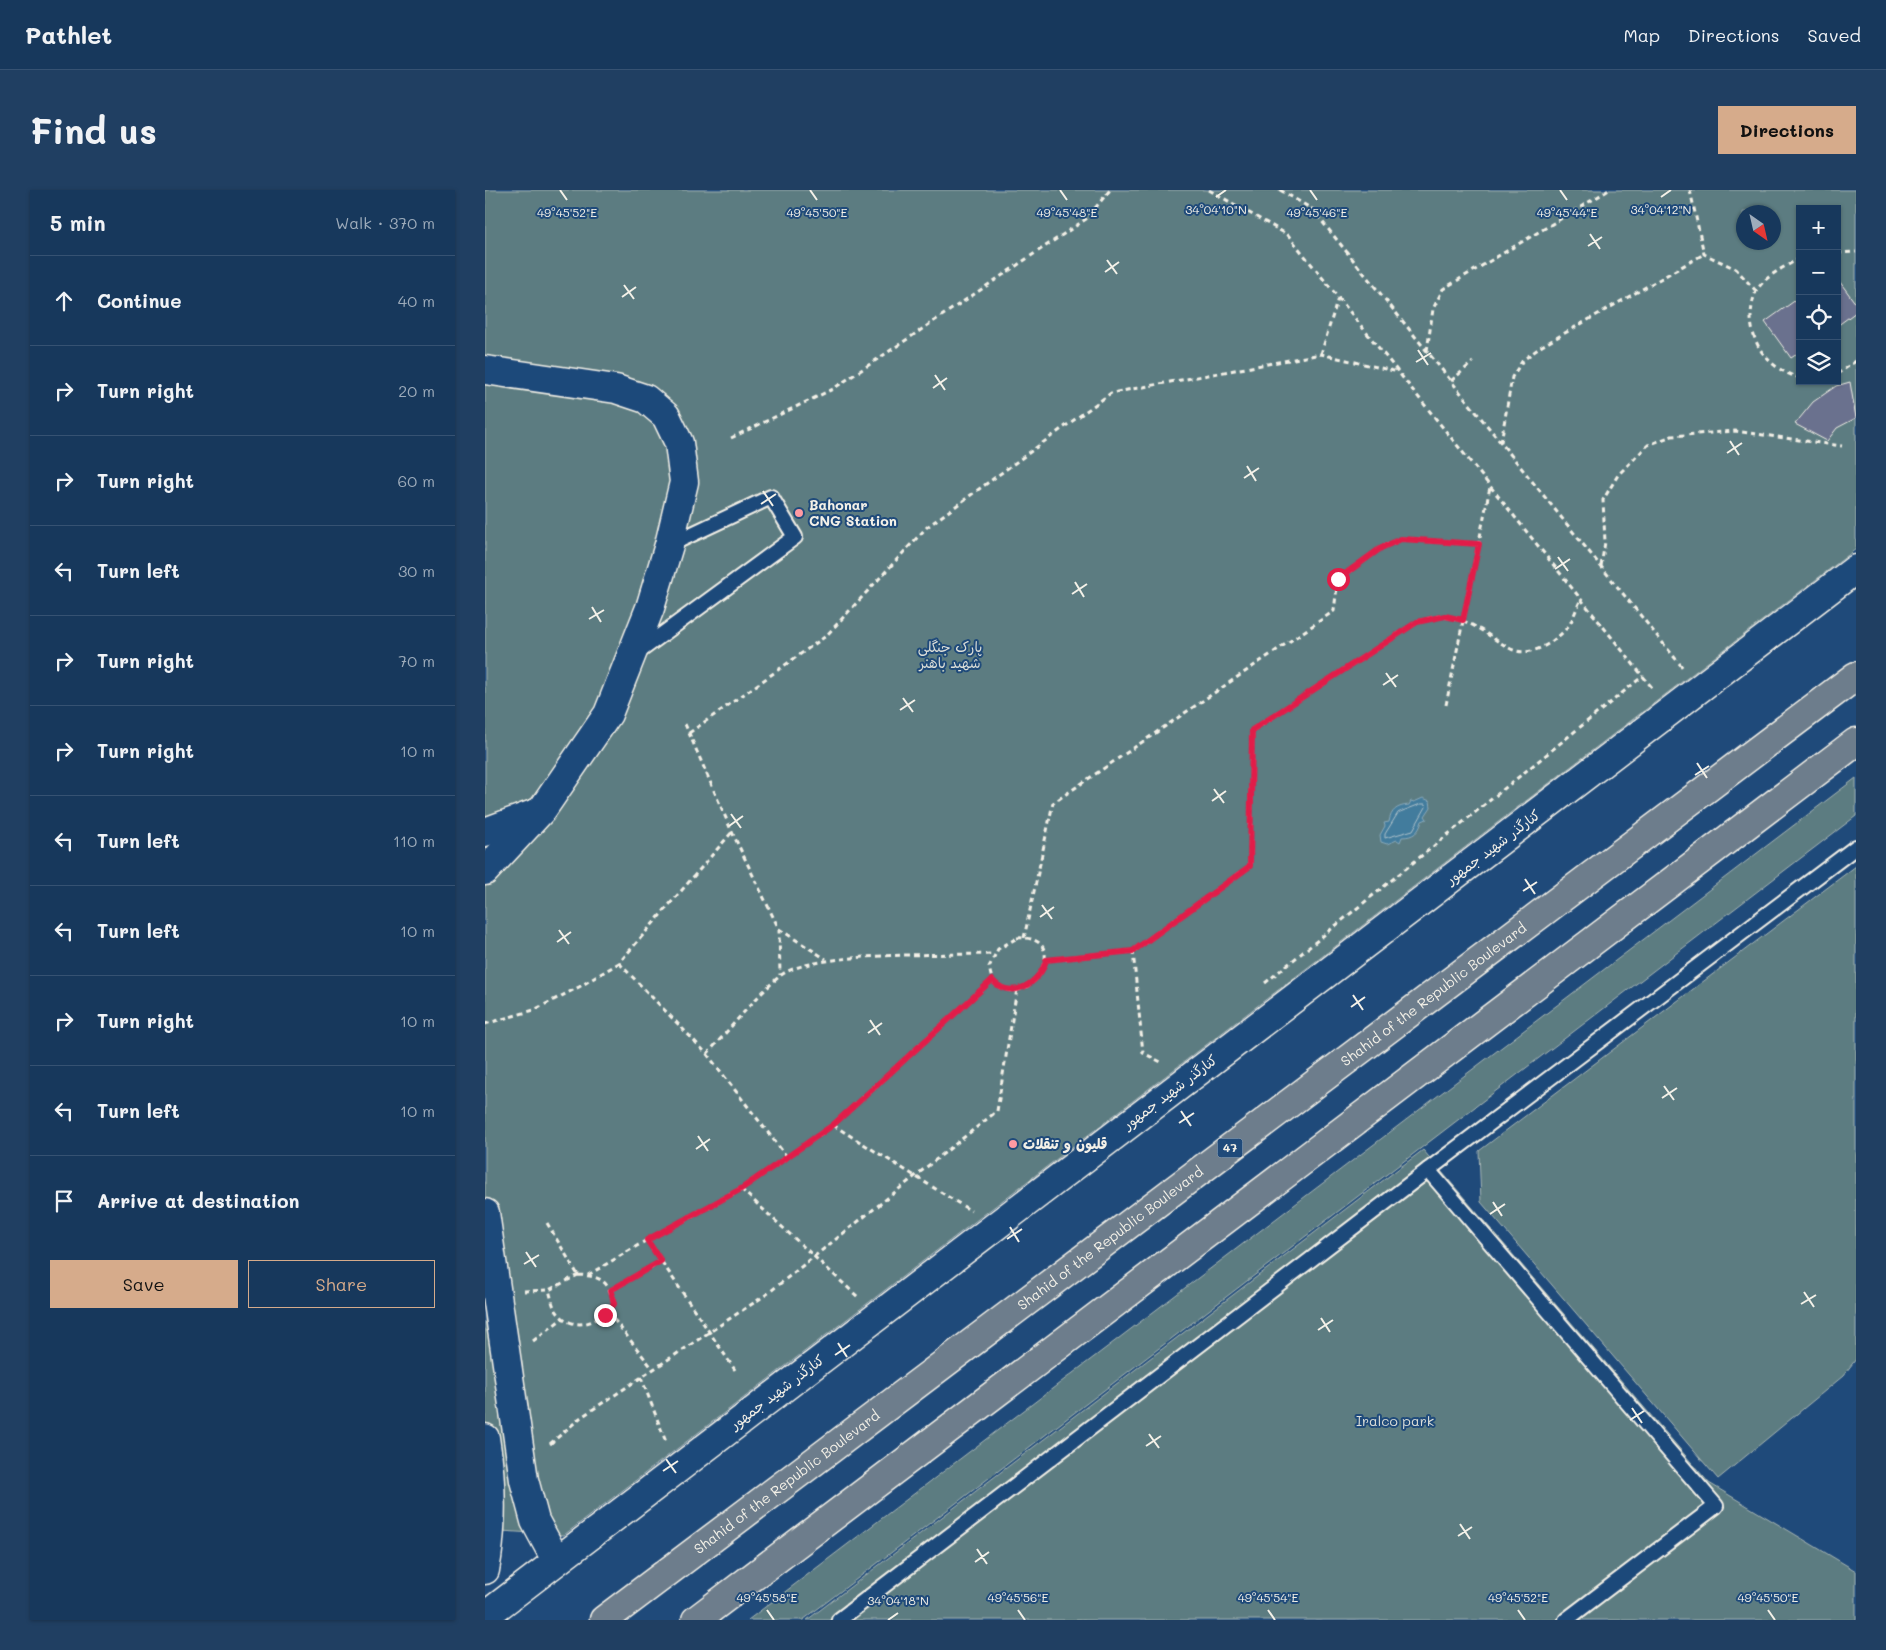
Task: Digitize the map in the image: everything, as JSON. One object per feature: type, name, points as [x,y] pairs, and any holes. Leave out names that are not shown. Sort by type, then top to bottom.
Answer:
[{"type":"highway","name":"Shahid of the Republic Boulevard","points":[[604,1620],[1856,676]]},
{"type":"highway","points":[[696,1620],[1856,742]]},
{"type":"street","points":[[485,370],[616,389],[646,399],[666,416],[679,443],[683,482],[669,545],[650,608],[608,714],[542,810],[485,871]]},
{"type":"street","name":"کنارگذر شهید جمهور","points":[[485,1616],[1856,569]]},
{"type":"street","points":[[485,832],[542,810]]},
{"type":"street","points":[[485,1213],[524,1480],[535,1521],[556,1560]]},
{"type":"street","points":[[485,1438],[488,1458],[491,1540],[485,1570]]},
{"type":"lane","points":[[630,658],[795,537],[771,497],[669,545]]},
{"type":"lane","points":[[839,1620],[1428,1170],[1856,847]]},
{"type":"lane","points":[[1428,1170],[1715,1506],[1566,1620]]},
{"type":"path","points":[[731,438],[833,389],[1086,219],[1110,190]]},
{"type":"path","points":[[1209,190],[1288,235],[1671,711]]},
{"type":"path","points":[[1280,190],[1312,209],[1699,688]]},
{"type":"path","points":[[1427,351],[1433,309],[1443,289],[1609,190]]},
{"type":"path","points":[[1690,190],[1704,254]]},
{"type":"path","points":[[1841,253],[1856,252]]},
{"type":"path","points":[[1704,254],[1736,269],[1756,291]]},
{"type":"path","points":[[1501,443],[1512,377],[1523,360],[1542,346],[1704,254]]},
{"type":"path","points":[[1796,260],[1768,277],[1756,291],[1752,306],[1751,323],[1755,339],[1762,354],[1774,366],[1796,377]]},
{"type":"path","points":[[1321,354],[1338,298]]},
{"type":"path","points":[[689,733],[826,636],[927,527],[1111,393],[1321,354],[1398,372]]},
{"type":"path","points":[[1451,381],[1473,362]]},
{"type":"path","points":[[1841,371],[1856,362]]},
{"type":"path","points":[[1601,567],[1605,542],[1603,500],[1618,475],[1648,445],[1672,436],[1735,431],[1842,446]]},
{"type":"path","points":[[1446,705],[1490,486]]},
{"type":"path","points":[[1024,938],[1053,803],[1334,611],[1338,579],[1381,548],[1401,539],[1479,544]]},
{"type":"path","points":[[1046,960],[1133,951],[1250,866],[1252,730],[1417,622],[1445,616],[1463,620],[1484,630],[1513,650],[1532,651],[1555,641],[1570,623],[1581,599]]},
{"type":"path","points":[[685,724],[731,832],[779,929],[781,975]]},
{"type":"path","points":[[485,1024],[534,1010],[579,987],[619,963],[731,832]]},
{"type":"path","points":[[779,929],[827,959]]},
{"type":"path","points":[[1024,938],[1031,938],[1042,946],[1046,960],[1036,979],[1017,989],[1004,989],[992,980],[989,967],[994,954],[1004,944],[1024,938]]},
{"type":"path","points":[[1133,951],[1143,1053],[1191,1077]]},
{"type":"path","points":[[707,1054],[781,975],[799,965],[827,959],[994,954]]},
{"type":"path","points":[[619,963],[707,1054],[787,1157]]},
{"type":"path","points":[[588,1275],[647,1240],[741,1189],[833,1125],[992,980]]},
{"type":"path","points":[[550,1444],[580,1418],[767,1294],[997,1111],[1017,989]]},
{"type":"path","points":[[833,1125],[994,1226]]},
{"type":"path","points":[[741,1189],[878,1315]]},
{"type":"path","points":[[547,1223],[578,1275]]},
{"type":"path","points":[[647,1240],[735,1370]]},
{"type":"path","points":[[611,1290],[661,1261]]},
{"type":"path","points":[[524,1290],[549,1290],[578,1275],[588,1275],[598,1278],[611,1290],[614,1304],[608,1312],[587,1325],[572,1324],[555,1309],[549,1290]]},
{"type":"path","points":[[608,1312],[653,1369]]},
{"type":"path","points":[[533,1341],[563,1318]]},
{"type":"path","points":[[641,1377],[676,1469]]},
{"type":"green space","name":"پارک جنگلی شهید باهنر","points":[[485,190],[1856,190],[1856,549],[564,1535],[485,1530]]},
{"type":"green space","points":[[1856,778],[1856,816],[803,1620],[748,1620]]},
{"type":"green space","points":[[1856,866],[1856,1359],[1843,1376],[1718,1479],[1481,1202],[1479,1151]]},
{"type":"green space","name":"Iralco park","points":[[1423,1150],[1709,1483],[1856,1571],[1856,1620],[807,1620]]},
{"type":"water","points":[[1423,798],[1430,801],[1431,807],[1425,816],[1427,819],[1422,821],[1418,831],[1413,835],[1402,837],[1400,842],[1397,840],[1387,844],[1381,842],[1380,835],[1385,826],[1384,823],[1389,822],[1391,814],[1401,806],[1409,805],[1411,801],[1414,802]]},
{"type":"building","points":[[1841,283],[1856,304],[1856,312],[1841,323]]},
{"type":"building","points":[[1796,300],[1796,355],[1791,358],[1765,322]]},
{"type":"building","points":[[1850,382],[1856,418],[1837,428],[1827,441],[1795,424],[1813,402],[1841,385]]},
{"type":"place","name":"Bahonar CNG Station","points":[[799,513]]},
{"type":"place","name":"قلیون و تنقلات","points":[[1013,1144]]},
{"type":"route","points":[[605,1315],[614,1304],[611,1290],[661,1261],[647,1240],[741,1189],[833,1125],[992,980],[997,986],[1004,989],[1017,989],[1031,984],[1041,974],[1046,960],[1133,951],[1250,866],[1252,730],[1417,622],[1445,616],[1463,620],[1479,544],[1401,539],[1381,548],[1338,579]]}]
